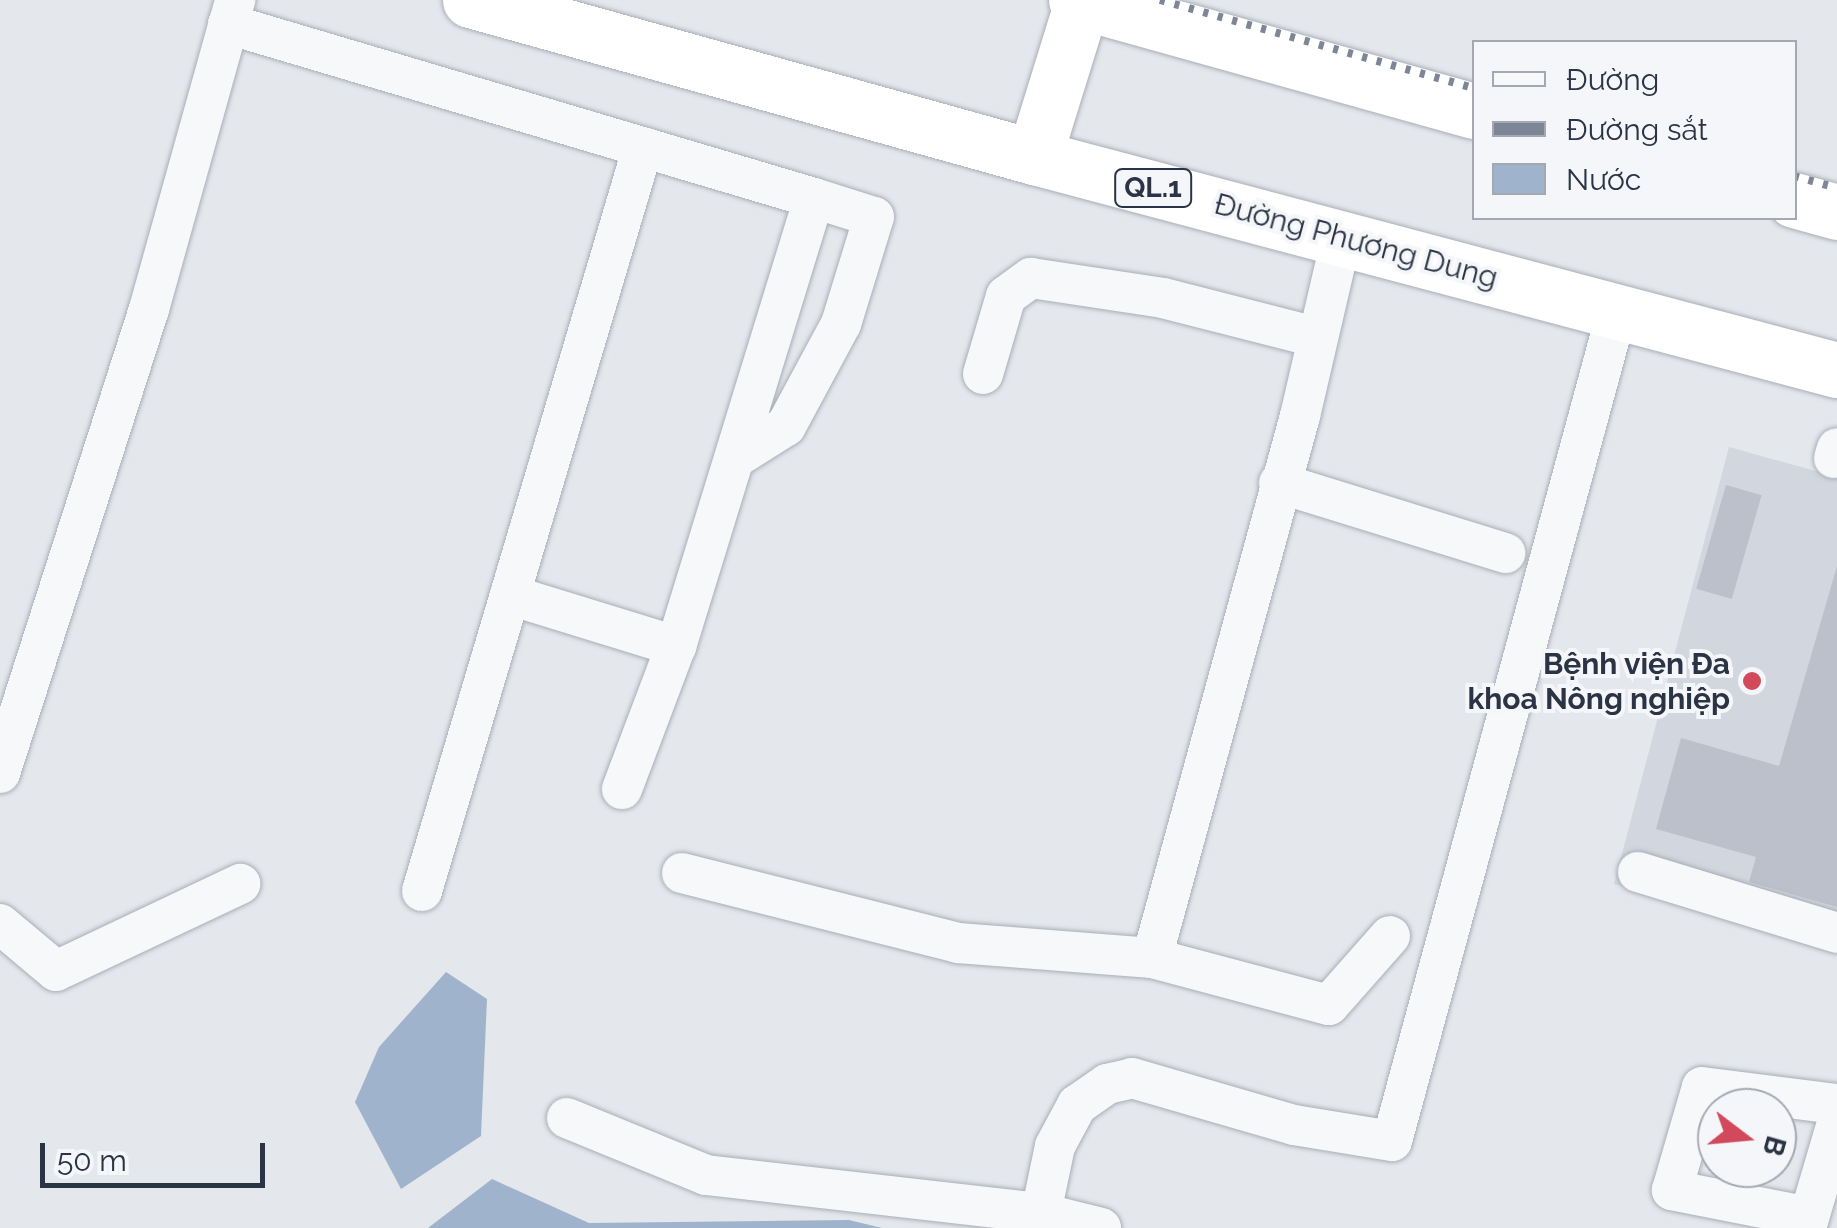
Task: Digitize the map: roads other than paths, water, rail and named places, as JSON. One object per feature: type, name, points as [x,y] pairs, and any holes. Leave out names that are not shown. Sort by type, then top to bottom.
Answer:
[{"type":"highway","name":"Đường Phương Dung","points":[[470,0],[1034,157],[1837,370]]},
{"type":"highway","points":[[1034,157],[1080,1],[1472,110]]},
{"type":"highway","points":[[1797,201],[1837,212]]},
{"type":"street","points":[[0,773],[149,309],[231,12],[874,218],[841,324],[786,426],[734,458]]},
{"type":"street","points":[[422,892],[643,147]]},
{"type":"street","points":[[622,789],[676,646],[814,198]]},
{"type":"street","points":[[1152,958],[1342,236]]},
{"type":"street","points":[[984,374],[1006,296],[1031,278],[1163,298],[1316,338]]},
{"type":"street","points":[[1040,1213],[1055,1146],[1076,1105],[1107,1084],[1132,1078],[1294,1124],[1392,1141],[1618,311]]},
{"type":"street","points":[[774,329],[830,344]]},
{"type":"street","points":[[1279,483],[1505,552]]},
{"type":"street","points":[[510,594],[676,646]]},
{"type":"street","points":[[1638,872],[1837,933]]},
{"type":"street","points":[[682,873],[958,943],[1152,958],[1329,1004],[1390,936]]},
{"type":"street","points":[[0,924],[56,971],[240,884]]},
{"type":"street","points":[[1837,1104],[1702,1087],[1672,1190],[1808,1222],[1837,1122]]},
{"type":"street","points":[[567,1118],[706,1175],[1040,1213],[1101,1228]]},
{"type":"water","points":[[446,972],[487,999],[481,1136],[401,1189],[355,1102],[379,1047]]},
{"type":"water","points":[[492,1179],[589,1223],[849,1220],[882,1228],[428,1228]]},
{"type":"railway","points":[[1160,0],[1472,87]]},
{"type":"railway","points":[[1797,177],[1837,188]]},
{"type":"place","name":"Bệnh viện Đa khoa Nông nghiệp","points":[[1752,681]]}]
